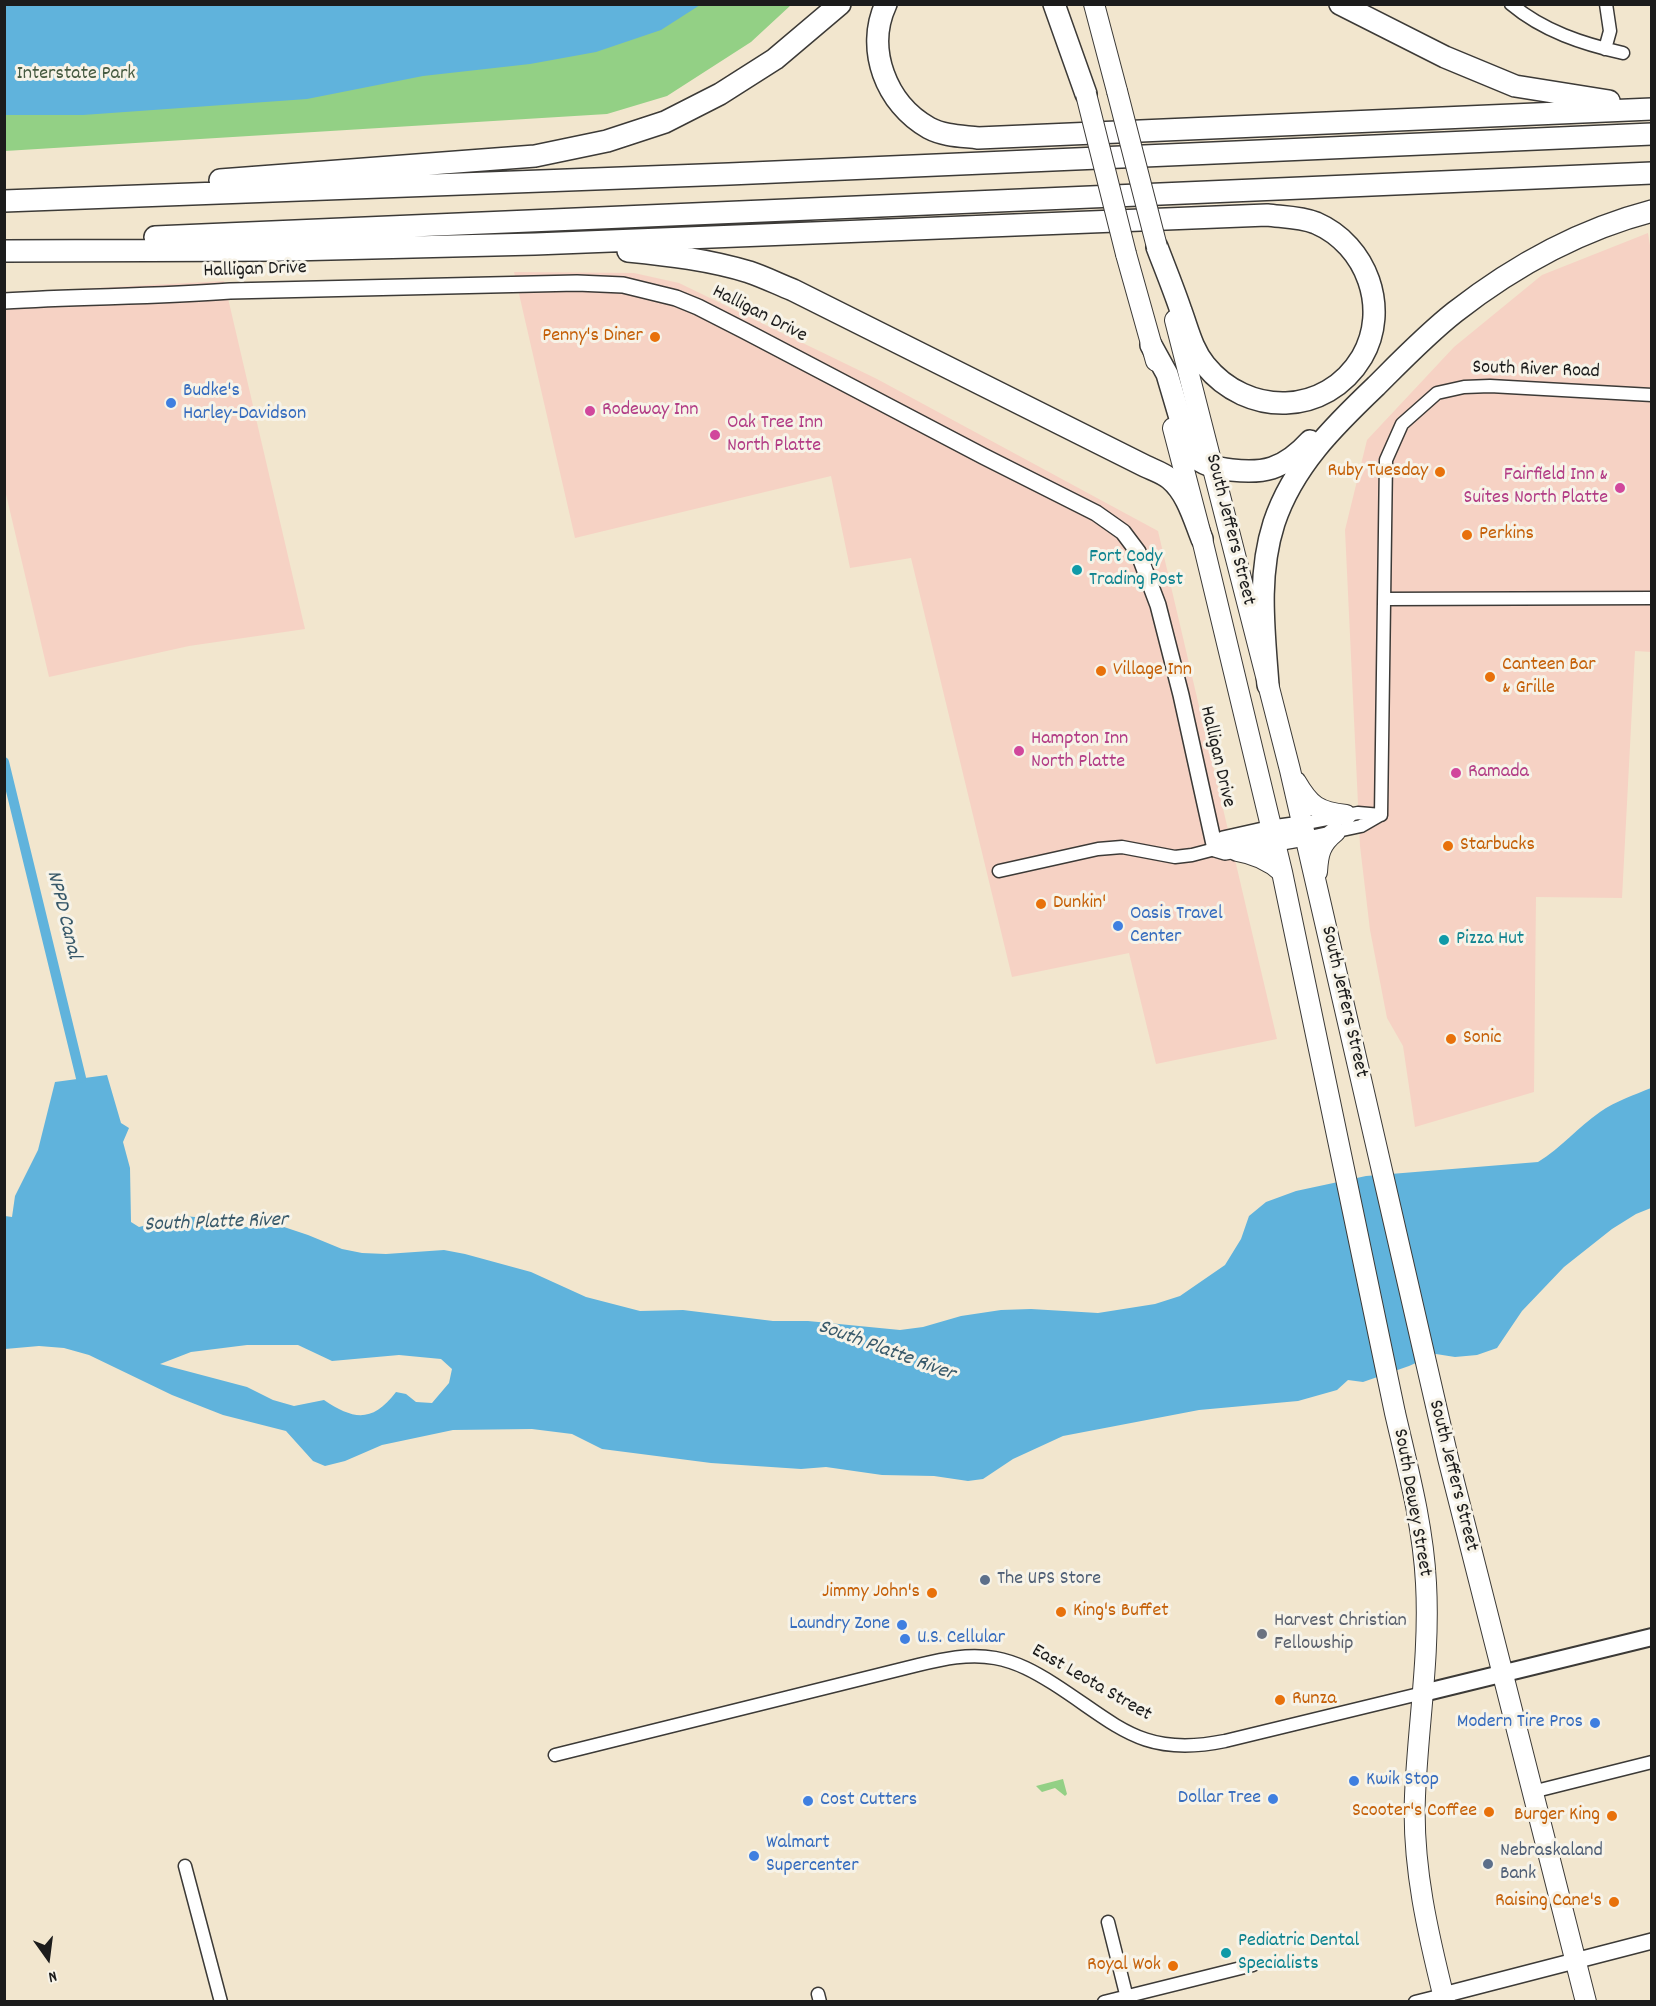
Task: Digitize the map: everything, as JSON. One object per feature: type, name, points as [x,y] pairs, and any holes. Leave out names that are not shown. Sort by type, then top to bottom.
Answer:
[{"type":"highway","points":[[4,194],[535,156],[570,150],[639,131],[696,108],[775,59],[840,4]]},
{"type":"highway","points":[[886,4],[879,25],[878,51],[881,70],[891,92],[917,119],[930,128],[949,135],[978,138],[1652,109]]},
{"type":"highway","points":[[1054,4],[1086,94]]},
{"type":"highway","name":"South Jeffers Street","points":[[1064,4],[1126,254],[1202,539],[1274,836],[1340,1150]]},
{"type":"highway","name":"South Jeffers Street","points":[[1094,4],[1290,770],[1433,1396],[1586,2001]]},
{"type":"highway","points":[[1340,4],[1445,57],[1515,86],[1605,101],[1652,104]]},
{"type":"highway","points":[[4,201],[729,174],[1652,134]]},
{"type":"highway","points":[[4,244],[1652,173]]},
{"type":"highway","points":[[1268,685],[1263,577],[1274,524],[1293,481],[1320,442],[1406,356],[1454,313],[1527,262],[1585,234],[1652,211]]},
{"type":"highway","points":[[4,251],[290,250],[535,244],[1239,216],[1293,218],[1315,223],[1332,232],[1344,242],[1363,266],[1370,280],[1374,311],[1372,327],[1363,355],[1344,379],[1313,397],[1298,402],[1269,404],[1245,397],[1215,376],[1202,362],[1190,340],[1157,247]]},
{"type":"highway","points":[[535,244],[671,255],[749,272],[793,290],[1168,477],[1181,492],[1202,539]]},
{"type":"highway","points":[[1151,345],[1167,374],[1192,454],[1202,462],[1213,466],[1251,471],[1269,469],[1285,462],[1361,392],[1406,356]]},
{"type":"highway","points":[[1290,770],[1302,791],[1317,808],[1325,812],[1346,815]]},
{"type":"highway","points":[[1317,893],[1318,854],[1322,845],[1335,832]]},
{"type":"highway","points":[[1237,851],[1254,854],[1282,872]]},
{"type":"highway","name":"South Dewey Street","points":[[1340,1150],[1414,1495],[1424,1553],[1427,1629],[1415,1796],[1416,1839],[1426,1920],[1444,1998]]},
{"type":"main road","name":"East Leota Street","points":[[1423,1693],[1652,1637]]},
{"type":"street","points":[[1510,4],[1528,19],[1560,34],[1623,53]]},
{"type":"street","points":[[1605,49],[1610,31],[1606,4]]},
{"type":"street","name":"Halligan Drive","points":[[4,301],[230,291],[578,283],[623,285],[676,298],[698,307],[1096,513],[1123,532],[1138,552],[1158,605],[1181,695],[1215,849]]},
{"type":"street","name":"South River Road","points":[[1385,599],[1386,460],[1402,424],[1422,404],[1437,393],[1464,387],[1490,386],[1652,395]]},
{"type":"street","points":[[1381,815],[1385,599],[1652,598]]},
{"type":"street","points":[[1215,849],[1223,839],[1274,836],[1303,831],[1346,815],[1358,813],[1381,815]]},
{"type":"street","points":[[1303,831],[1335,832],[1360,826],[1381,815]]},
{"type":"street","points":[[999,871],[1098,849],[1122,847],[1175,857],[1215,849],[1225,852],[1237,851],[1274,836]]},
{"type":"street","name":"East Leota Street","points":[[555,1755],[918,1665],[969,1656],[997,1658],[1026,1668],[1133,1736],[1178,1746],[1208,1745],[1236,1739],[1423,1693]]},
{"type":"street","points":[[1532,1792],[1652,1762]]},
{"type":"street","points":[[185,1866],[221,2001]]},
{"type":"street","points":[[1108,1922],[1128,1999]]},
{"type":"street","points":[[1415,2001],[1444,1998],[1652,1941]]},
{"type":"street","points":[[1104,2001],[1128,1999],[1252,1965]]},
{"type":"shaded area","points":[[1648,233],[1652,258],[1652,652],[1635,651],[1622,898],[1536,897],[1534,1092],[1415,1127],[1403,1046],[1387,1018],[1370,930],[1360,846],[1345,530],[1367,440],[1454,347],[1542,275]]},
{"type":"shaded area","points":[[514,272],[634,273],[679,283],[877,379],[1158,531],[1277,1039],[1156,1064],[1129,953],[1012,977],[911,558],[850,568],[831,476],[575,538]]},
{"type":"shaded area","points":[[224,281],[305,629],[189,646],[49,677],[5,490],[4,293]]},
{"type":"green space","name":"Interstate Park","points":[[5,5],[791,5],[751,42],[667,96],[607,114],[5,151]]},
{"type":"green space","points":[[1063,1779],[1067,1794],[1065,1796],[1055,1788],[1042,1792],[1036,1786]]},
{"type":"water","name":"Interstate Park","points":[[5,4],[700,5],[661,30],[596,52],[530,64],[423,76],[307,99],[83,115],[5,115]]},
{"type":"water","name":"South Platte River","points":[[107,1075],[121,1123],[129,1128],[123,1142],[130,1168],[131,1222],[139,1227],[184,1216],[205,1218],[229,1227],[284,1227],[342,1249],[362,1253],[386,1254],[444,1250],[531,1272],[586,1297],[640,1311],[683,1310],[773,1321],[808,1321],[900,1330],[923,1327],[961,1316],[1001,1310],[1031,1309],[1098,1313],[1155,1304],[1180,1296],[1225,1265],[1241,1239],[1249,1216],[1266,1202],[1296,1191],[1366,1176],[1538,1162],[1600,1112],[1619,1101],[1651,1088],[1651,1208],[1636,1214],[1612,1229],[1564,1267],[1522,1311],[1497,1348],[1477,1355],[1455,1357],[1436,1354],[1363,1382],[1348,1380],[1337,1390],[1298,1401],[1199,1410],[1063,1436],[1013,1459],[983,1479],[968,1481],[934,1476],[882,1475],[826,1467],[801,1469],[711,1463],[602,1449],[572,1434],[532,1429],[453,1430],[382,1445],[345,1461],[325,1466],[313,1461],[286,1431],[223,1415],[172,1395],[89,1355],[64,1348],[39,1346],[5,1349],[5,1216],[12,1217],[15,1196],[38,1150],[55,1082]],"holes":[[[247,1345],[298,1345],[332,1361],[399,1355],[441,1359],[452,1369],[449,1383],[432,1403],[416,1402],[406,1394],[396,1392],[379,1409],[362,1415],[345,1412],[324,1400],[294,1406],[273,1400],[247,1387],[160,1364],[191,1352]]]},
{"type":"waterway","name":"NPPD Canal","points":[[4,762],[81,1078]]},
{"type":"place","name":"Penny's Diner","points":[[655,337]]},
{"type":"place","name":"Budke's Harley-Davidson","points":[[171,403]]},
{"type":"place","name":"Rodeway Inn","points":[[590,411]]},
{"type":"place","name":"Oak Tree Inn North Platte","points":[[715,435]]},
{"type":"place","name":"Ruby Tuesday","points":[[1440,472]]},
{"type":"place","name":"Fairfield Inn & Suites North Platte","points":[[1620,488]]},
{"type":"place","name":"Perkins","points":[[1467,535]]},
{"type":"place","name":"Fort Cody Trading Post","points":[[1077,570]]},
{"type":"place","name":"Village Inn","points":[[1101,671]]},
{"type":"place","name":"Canteen Bar & Grille","points":[[1490,677]]},
{"type":"place","name":"Hampton Inn North Platte","points":[[1019,751]]},
{"type":"place","name":"Ramada","points":[[1456,773]]},
{"type":"place","name":"Starbucks","points":[[1448,846]]},
{"type":"place","name":"Dunkin'","points":[[1041,904]]},
{"type":"place","name":"Oasis Travel Center","points":[[1118,926]]},
{"type":"place","name":"Pizza Hut","points":[[1444,940]]},
{"type":"place","name":"Sonic","points":[[1451,1039]]},
{"type":"place","name":"The UPS Store","points":[[985,1580]]},
{"type":"place","name":"Jimmy John's","points":[[932,1593]]},
{"type":"place","name":"King's Buffet","points":[[1061,1612]]},
{"type":"place","name":"Laundry Zone","points":[[902,1625]]},
{"type":"place","name":"Harvest Christian Fellowship","points":[[1262,1634]]},
{"type":"place","name":"U.S. Cellular","points":[[905,1639]]},
{"type":"place","name":"Runza","points":[[1280,1700]]},
{"type":"place","name":"Modern Tire Pros","points":[[1595,1723]]},
{"type":"place","name":"Kwik Stop","points":[[1354,1781]]},
{"type":"place","name":"Dollar Tree","points":[[1273,1799]]},
{"type":"place","name":"Cost Cutters","points":[[808,1801]]},
{"type":"place","name":"Scooter's Coffee","points":[[1489,1812]]},
{"type":"place","name":"Burger King","points":[[1612,1816]]},
{"type":"place","name":"Walmart Supercenter","points":[[754,1856]]},
{"type":"place","name":"Nebraskaland Bank","points":[[1488,1864]]},
{"type":"place","name":"Raising Cane's","points":[[1614,1902]]},
{"type":"place","name":"Pediatric Dental Specialists","points":[[1226,1953]]},
{"type":"place","name":"Royal Wok","points":[[1173,1966]]}]
